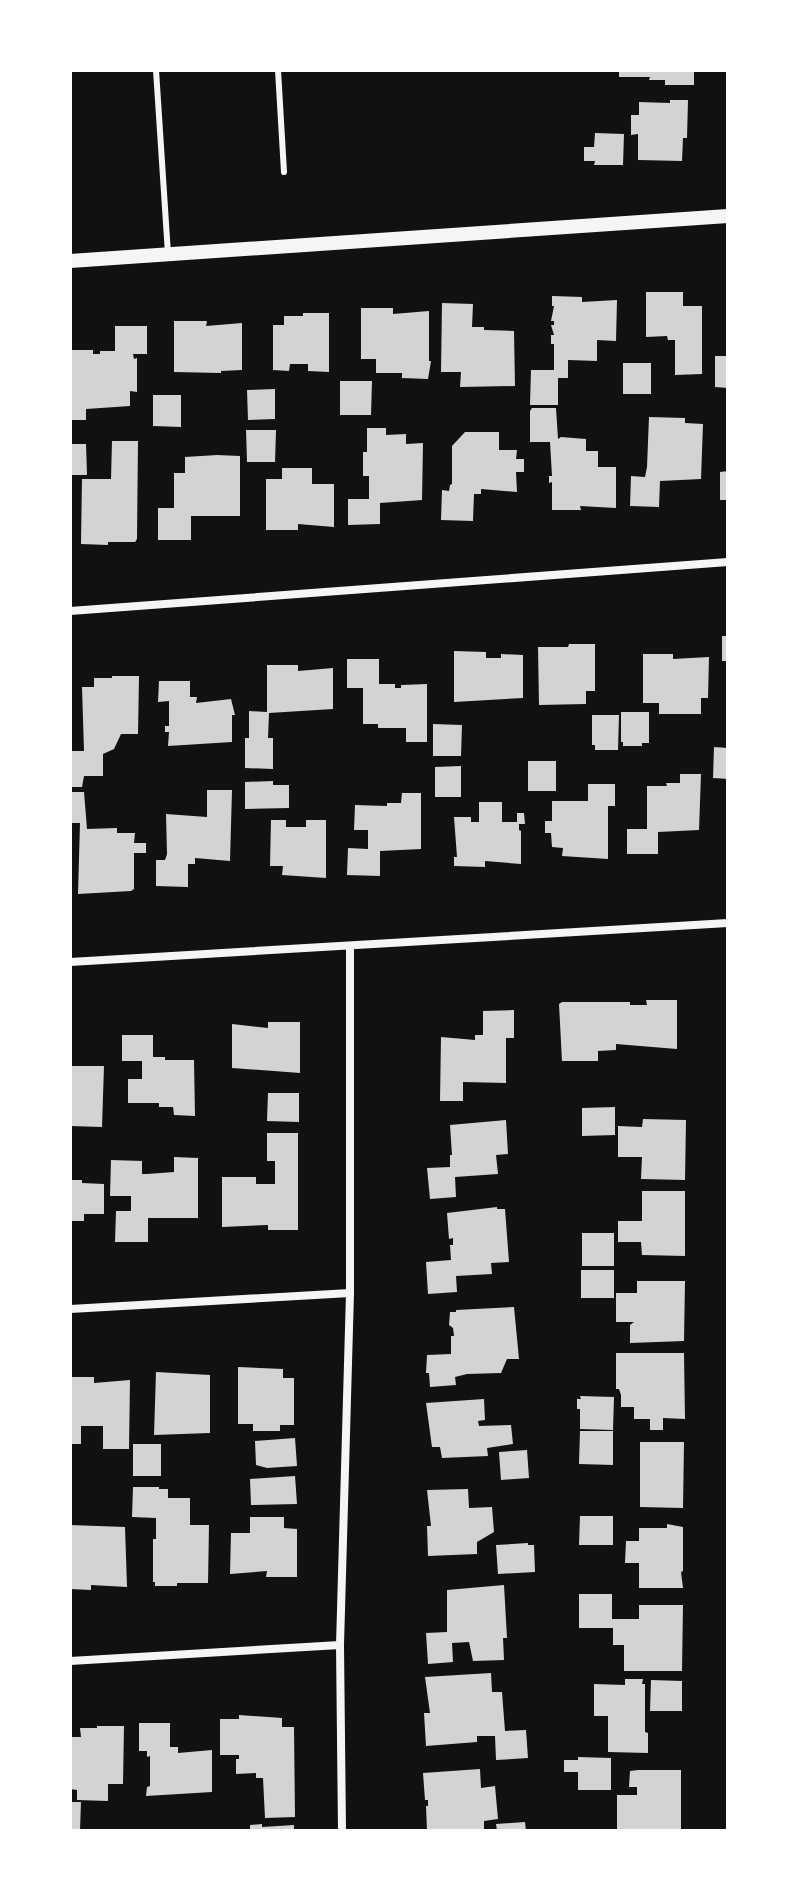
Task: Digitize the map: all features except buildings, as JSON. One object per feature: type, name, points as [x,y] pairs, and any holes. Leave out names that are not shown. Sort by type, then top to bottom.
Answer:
[{"type":"street","points":[[70,261],[728,216]]},
{"type":"street","points":[[70,611],[728,562]]},
{"type":"street","points":[[70,962],[728,923]]},
{"type":"street","points":[[342,1831],[340,1645],[350,1293],[350,947]]},
{"type":"street","points":[[70,1309],[350,1293]]},
{"type":"street","points":[[70,1661],[340,1645]]},
{"type":"lane","points":[[156,70],[168,254]]},
{"type":"lane","points":[[278,70],[284,172]]}]
